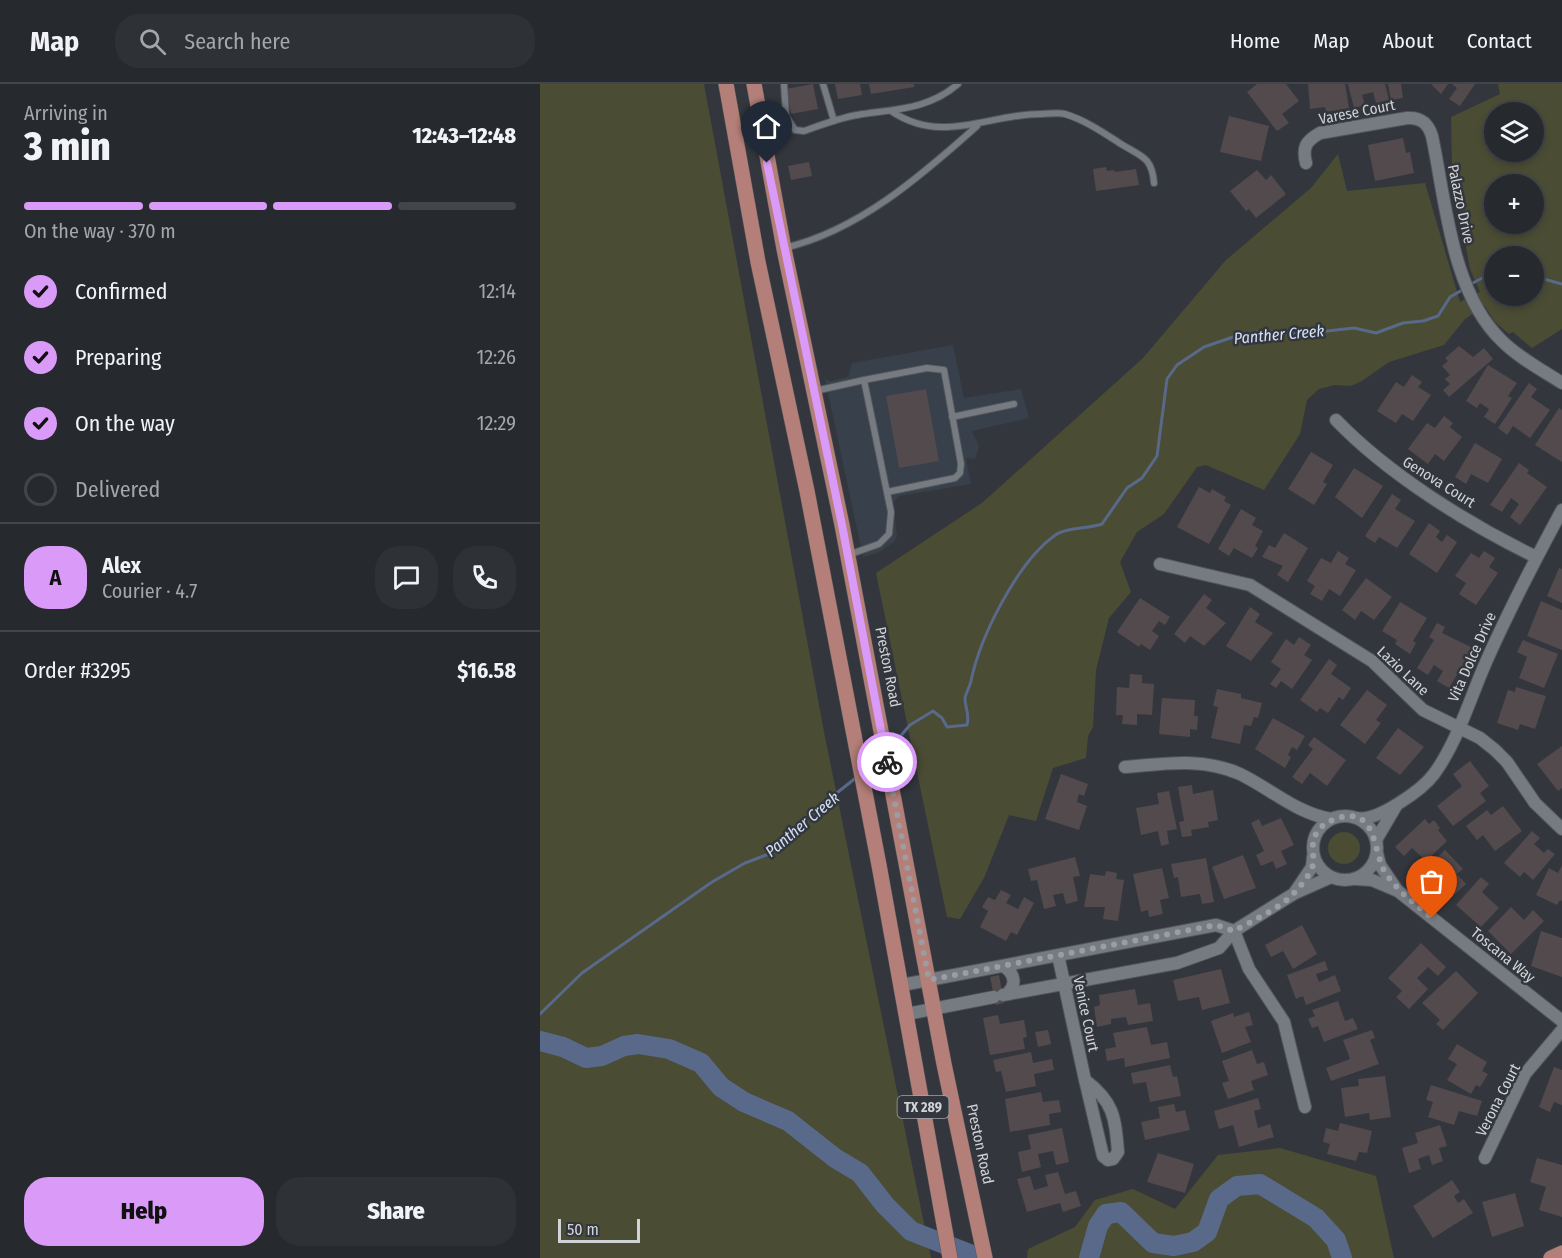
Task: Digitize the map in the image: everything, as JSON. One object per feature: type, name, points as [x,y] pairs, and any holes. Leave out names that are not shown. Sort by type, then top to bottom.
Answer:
[{"type":"main road","name":"TX 289","points":[[726,84],[756,251],[787,397],[902,985],[950,1258]]},
{"type":"main road","name":"Preston Road","points":[[754,84],[783,249],[848,555],[934,1009],[985,1258]]},
{"type":"main road","points":[[787,397],[814,391]]},
{"type":"main road","points":[[1551,1258],[1562,1253]]},
{"type":"street","name":"Varese Court","points":[[1306,163],[1303,151],[1308,140],[1320,133],[1410,117],[1421,120],[1431,131]]},
{"type":"street","name":"Palazzo Drive","points":[[1431,131],[1467,291],[1490,329],[1518,355],[1562,383]]},
{"type":"street","name":"Genova Court","points":[[1336,420],[1386,466],[1481,526],[1536,557]]},
{"type":"street","name":"Vita Dolce Drive","points":[[1357,818],[1369,818],[1397,805],[1434,775],[1458,728],[1514,598],[1562,510]]},
{"type":"street","name":"Lazio Lane","points":[[1160,564],[1235,580],[1263,592],[1377,665],[1424,710],[1480,738],[1495,750],[1507,762],[1535,804],[1562,829]]},
{"type":"street","points":[[1125,767],[1184,762],[1220,767],[1247,778],[1296,808],[1330,819]]},
{"type":"street","name":"Vita Dolce Drive","points":[[1377,846],[1397,805]]},
{"type":"street","points":[[1295,892],[1312,867],[1313,856],[1310,828],[1296,808]]},
{"type":"street","points":[[1313,841],[1321,826],[1330,819],[1346,816],[1357,818],[1372,830],[1377,846],[1373,864],[1356,879],[1339,880],[1331,877],[1320,868],[1313,856]]},
{"type":"street","name":"Toscana Way","points":[[1377,846],[1380,865],[1398,891]]},
{"type":"street","points":[[907,1014],[1177,963],[1220,948],[1234,931],[1295,892],[1331,877]]},
{"type":"street","name":"Toscana Way","points":[[1356,879],[1372,879],[1398,891],[1562,1021]]},
{"type":"street","points":[[902,985],[1216,925],[1234,931]]},
{"type":"street","points":[[1234,931],[1249,969],[1284,1022],[1305,1107]]},
{"type":"street","name":"Venice Court","points":[[1058,956],[1065,983],[1085,1080],[1102,1156],[1113,1160],[1118,1152],[1111,1106],[1101,1092],[1085,1080]]},
{"type":"street","points":[[1001,996],[1012,988],[1014,979],[1010,971],[1003,966]]},
{"type":"street","name":"Verona Court","points":[[1485,1158],[1526,1074],[1562,1030]]},
{"type":"lane","points":[[784,84],[786,116],[795,130],[804,131],[856,115],[891,111],[933,102],[958,84]]},
{"type":"lane","points":[[823,84],[834,121]]},
{"type":"lane","points":[[891,111],[903,119],[943,128],[977,126],[1026,114],[1064,114],[1097,129],[1145,157],[1153,168],[1154,183]]},
{"type":"lane","points":[[783,249],[832,234],[937,161],[977,126]]},
{"type":"lane","points":[[814,391],[864,380],[940,368],[944,370],[961,465],[955,478],[887,492]]},
{"type":"lane","points":[[848,555],[879,544],[890,534],[891,512],[864,380]]},
{"type":"lane","points":[[952,417],[1014,404]]},
{"type":"shaded area","points":[[953,345],[964,398],[1021,389],[1029,418],[972,431],[979,446],[975,459],[966,458],[971,484],[899,496],[893,503],[897,536],[894,542],[878,553],[863,557],[825,379],[830,381],[848,377],[852,363]]},
{"type":"green space","points":[[540,84],[704,84],[824,732],[931,1258],[540,1258]]},
{"type":"green space","points":[[1498,84],[1562,84],[1562,329],[1532,348],[1513,332],[1509,334],[1495,322],[1485,306],[1465,319],[1444,345],[1389,362],[1351,386],[1335,385],[1319,389],[1307,400],[1300,434],[1264,490],[1206,465],[1197,467],[1164,514],[1137,532],[1120,562],[1131,592],[1109,618],[1096,670],[1093,727],[1088,736],[1086,758],[1053,768],[1036,821],[1009,815],[984,878],[960,919],[947,917],[876,573],[982,503],[1143,358],[1226,260],[1311,188],[1338,154],[1347,191],[1425,183],[1460,302],[1480,292],[1470,269],[1452,167],[1451,117],[1500,94]]},
{"type":"green space","points":[[1344,832],[1355,837],[1360,848],[1355,859],[1344,864],[1333,859],[1328,848],[1333,837]]},
{"type":"green space","points":[[1280,1148],[1376,1176],[1394,1258],[1027,1258],[1028,1249],[1075,1227],[1095,1200],[1133,1189],[1175,1209],[1218,1155]]},
{"type":"building","points":[[813,84],[818,109],[791,114],[786,89]]},
{"type":"building","points":[[835,84],[860,84],[862,95],[838,99]]},
{"type":"building","points":[[869,84],[914,84],[914,87],[871,94]]},
{"type":"building","points":[[1257,84],[1286,84],[1299,101],[1282,114],[1289,123],[1277,131],[1247,92]]},
{"type":"building","points":[[1308,84],[1345,84],[1349,108],[1326,112],[1325,107],[1310,109]]},
{"type":"building","points":[[1348,84],[1385,84],[1389,100],[1376,103],[1373,92],[1362,95],[1365,105],[1354,108]]},
{"type":"building","points":[[1388,84],[1401,84],[1403,98],[1391,100]]},
{"type":"building","points":[[1431,84],[1448,84],[1441,94]]},
{"type":"building","points":[[1452,84],[1475,84],[1460,106],[1449,99],[1457,88]]},
{"type":"building","points":[[1229,116],[1269,126],[1261,161],[1220,152]]},
{"type":"building","points":[[1403,138],[1406,153],[1410,152],[1414,173],[1375,181],[1368,145]]},
{"type":"building","points":[[809,162],[812,176],[791,180],[788,166]]},
{"type":"building","points":[[1106,167],[1107,171],[1114,170],[1115,172],[1136,169],[1139,185],[1096,191],[1093,169]]},
{"type":"building","points":[[1257,170],[1266,180],[1271,175],[1286,194],[1256,218],[1249,209],[1246,211],[1230,191]]},
{"type":"building","points":[[1459,346],[1473,357],[1484,348],[1493,359],[1449,397],[1443,390],[1450,384],[1445,379],[1450,375],[1442,366],[1448,361],[1445,358]]},
{"type":"building","points":[[1488,365],[1517,383],[1508,396],[1512,398],[1495,424],[1484,417],[1489,409],[1480,403],[1477,408],[1466,401]]},
{"type":"building","points":[[1412,375],[1422,382],[1418,387],[1431,395],[1413,421],[1402,414],[1396,423],[1377,411],[1396,382],[1404,387]]},
{"type":"building","points":[[1529,383],[1537,389],[1531,397],[1550,410],[1530,438],[1513,426],[1507,435],[1498,428]]},
{"type":"building","points":[[926,389],[939,461],[899,468],[886,396]]},
{"type":"building","points":[[1559,408],[1562,410],[1562,462],[1535,445]]},
{"type":"building","points":[[1444,416],[1453,423],[1450,427],[1462,437],[1444,461],[1435,454],[1428,464],[1408,449],[1427,423],[1435,428]]},
{"type":"building","points":[[1475,443],[1502,459],[1488,483],[1471,474],[1466,484],[1455,477]]},
{"type":"building","points":[[1311,452],[1333,465],[1323,482],[1327,484],[1314,505],[1288,489]]},
{"type":"building","points":[[1519,463],[1529,470],[1527,473],[1547,487],[1520,525],[1510,517],[1519,504],[1511,498],[1502,512],[1490,505]]},
{"type":"building","points":[[1354,468],[1383,486],[1362,518],[1335,497]]},
{"type":"building","points":[[1199,487],[1210,493],[1212,489],[1226,497],[1224,501],[1231,505],[1209,544],[1177,527]]},
{"type":"building","points":[[1392,494],[1401,500],[1395,509],[1415,521],[1397,548],[1379,537],[1375,543],[1365,536]]},
{"type":"building","points":[[1241,509],[1256,518],[1252,525],[1263,531],[1252,558],[1234,548],[1229,556],[1218,549]]},
{"type":"building","points":[[1429,523],[1440,531],[1436,537],[1442,542],[1447,535],[1457,542],[1437,573],[1409,554]]},
{"type":"building","points":[[1284,533],[1308,548],[1288,582],[1277,575],[1283,566],[1262,557],[1269,545],[1275,548]]},
{"type":"building","points":[[1338,551],[1349,558],[1345,564],[1356,570],[1340,596],[1329,589],[1322,601],[1310,594],[1315,586],[1307,581],[1321,558],[1331,563]]},
{"type":"building","points":[[1484,551],[1495,558],[1489,567],[1498,573],[1476,605],[1459,594],[1466,583],[1455,576],[1471,553],[1479,558]]},
{"type":"building","points":[[1559,568],[1562,569],[1562,603],[1547,596]]},
{"type":"building","points":[[1366,578],[1392,597],[1374,620],[1361,611],[1355,620],[1342,610]]},
{"type":"building","points":[[1204,594],[1212,600],[1206,608],[1226,623],[1204,646],[1190,636],[1185,643],[1174,634]]},
{"type":"building","points":[[1140,598],[1170,617],[1165,625],[1159,621],[1152,631],[1159,636],[1150,650],[1141,644],[1139,647],[1117,632]]},
{"type":"building","points":[[1541,601],[1562,610],[1562,650],[1527,636]]},
{"type":"building","points":[[1400,602],[1427,618],[1413,641],[1416,643],[1410,654],[1395,644],[1397,640],[1382,631]]},
{"type":"building","points":[[1250,607],[1260,614],[1255,622],[1273,633],[1251,661],[1226,646]]},
{"type":"building","points":[[1437,623],[1445,627],[1442,633],[1473,648],[1449,688],[1437,681],[1443,671],[1434,665],[1428,675],[1417,668],[1434,640],[1429,637]]},
{"type":"building","points":[[1299,637],[1311,645],[1304,655],[1312,660],[1292,689],[1281,681],[1276,688],[1270,684],[1281,669],[1271,662],[1286,639],[1294,645]]},
{"type":"building","points":[[1523,640],[1558,654],[1544,688],[1519,678],[1527,657],[1517,652]]},
{"type":"building","points":[[1329,659],[1337,665],[1331,674],[1351,688],[1343,700],[1339,697],[1328,713],[1320,708],[1317,712],[1300,700]]},
{"type":"building","points":[[1130,674],[1142,675],[1142,683],[1154,684],[1152,715],[1137,714],[1137,725],[1122,724],[1123,715],[1116,715],[1117,687],[1129,688]]},
{"type":"building","points":[[1516,687],[1546,696],[1535,729],[1520,724],[1518,730],[1497,723],[1508,690],[1515,692]]},
{"type":"building","points":[[1217,689],[1241,694],[1241,698],[1262,703],[1258,718],[1254,717],[1251,726],[1244,725],[1240,744],[1211,738],[1218,707],[1213,706]]},
{"type":"building","points":[[1367,690],[1387,705],[1376,720],[1381,723],[1365,744],[1340,725]]},
{"type":"building","points":[[1162,698],[1195,700],[1194,716],[1198,716],[1197,730],[1190,729],[1190,737],[1159,734]]},
{"type":"building","points":[[1273,718],[1305,736],[1297,750],[1292,747],[1288,755],[1291,757],[1285,768],[1255,749]]},
{"type":"building","points":[[1398,728],[1424,747],[1400,775],[1376,758]]},
{"type":"building","points":[[1314,737],[1346,760],[1327,786],[1310,773],[1302,784],[1292,777],[1313,749],[1308,745]]},
{"type":"building","points":[[1562,746],[1562,788],[1558,791],[1537,764]]},
{"type":"building","points":[[1470,761],[1489,786],[1480,793],[1486,801],[1453,826],[1437,806],[1462,786],[1453,774]]},
{"type":"building","points":[[1061,774],[1088,784],[1084,796],[1079,794],[1077,802],[1087,806],[1079,830],[1045,819]]},
{"type":"building","points":[[1192,785],[1193,794],[1213,790],[1218,820],[1208,822],[1209,827],[1191,830],[1192,836],[1182,837],[1179,822],[1184,821],[1178,787]]},
{"type":"building","points":[[1169,791],[1177,829],[1167,831],[1169,844],[1161,846],[1158,831],[1141,835],[1136,808],[1159,804],[1157,793]]},
{"type":"building","points":[[1503,806],[1522,831],[1495,851],[1483,835],[1477,840],[1466,826],[1487,810],[1491,815]]},
{"type":"building","points":[[1281,818],[1294,845],[1281,851],[1287,864],[1276,869],[1273,861],[1261,866],[1256,855],[1264,851],[1251,823],[1259,819],[1262,826]]},
{"type":"building","points":[[1425,819],[1429,824],[1434,820],[1440,828],[1438,830],[1447,841],[1426,861],[1412,848],[1404,856],[1395,847]]},
{"type":"building","points":[[1532,831],[1540,838],[1534,844],[1544,853],[1548,849],[1555,854],[1533,880],[1524,872],[1520,877],[1504,863]]},
{"type":"building","points":[[1445,850],[1463,869],[1457,874],[1466,884],[1446,902],[1426,880],[1433,874],[1427,867]]},
{"type":"building","points":[[1243,855],[1256,888],[1224,899],[1212,867]]},
{"type":"building","points":[[1075,857],[1080,876],[1073,877],[1078,901],[1066,904],[1063,893],[1053,895],[1056,906],[1044,909],[1037,880],[1031,881],[1028,869]]},
{"type":"building","points":[[1206,858],[1214,902],[1202,904],[1200,894],[1181,897],[1178,877],[1174,878],[1171,864]]},
{"type":"building","points":[[1562,865],[1562,901],[1560,900],[1557,905],[1536,895],[1549,868],[1558,873]]},
{"type":"building","points":[[1162,868],[1169,898],[1160,900],[1163,914],[1149,917],[1148,910],[1141,912],[1133,874]]},
{"type":"building","points":[[1106,871],[1117,873],[1116,879],[1124,880],[1118,921],[1103,919],[1105,907],[1084,907],[1090,874],[1105,876]]},
{"type":"building","points":[[1481,877],[1489,884],[1482,892],[1499,908],[1481,927],[1456,905]]},
{"type":"building","points":[[1001,890],[1011,895],[1006,903],[1018,909],[1024,897],[1034,903],[1017,935],[1011,932],[1006,941],[980,927],[988,911],[982,907],[988,897],[995,900]]},
{"type":"building","points":[[1511,907],[1524,920],[1533,910],[1544,921],[1511,954],[1488,931]]},
{"type":"building","points":[[1302,925],[1317,954],[1293,969],[1283,951],[1271,957],[1265,945]]},
{"type":"building","points":[[1541,931],[1562,938],[1562,977],[1531,966]]},
{"type":"building","points":[[1421,943],[1446,967],[1438,976],[1428,967],[1417,978],[1428,989],[1409,1009],[1396,997],[1402,991],[1388,978]]},
{"type":"building","points":[[1325,961],[1328,970],[1316,974],[1319,982],[1335,975],[1341,991],[1306,1005],[1303,996],[1296,999],[1287,975]]},
{"type":"building","points":[[1221,969],[1230,1003],[1202,1010],[1199,997],[1178,1001],[1173,980]]},
{"type":"building","points":[[1456,971],[1478,993],[1443,1030],[1436,1024],[1440,1020],[1422,1003]]},
{"type":"building","points":[[999,975],[1004,1003],[996,1005],[990,977]]},
{"type":"building","points":[[1135,989],[1138,1005],[1150,1003],[1153,1021],[1128,1025],[1126,1017],[1111,1019],[1111,1024],[1097,1027],[1094,1007],[1100,1005],[1099,995]]},
{"type":"building","points":[[1338,1001],[1345,1021],[1353,1018],[1358,1029],[1324,1042],[1318,1026],[1312,1028],[1308,1019],[1315,1016],[1312,1010]]},
{"type":"building","points":[[1249,1012],[1253,1025],[1245,1027],[1251,1042],[1222,1053],[1211,1021],[1233,1013],[1234,1017]]},
{"type":"building","points":[[998,1015],[1000,1024],[1024,1020],[1027,1037],[1023,1038],[1025,1049],[990,1055],[983,1018]]},
{"type":"building","points":[[1147,1027],[1151,1045],[1167,1042],[1170,1058],[1125,1067],[1124,1058],[1107,1061],[1105,1049],[1116,1047],[1113,1033]]},
{"type":"building","points":[[1048,1030],[1051,1044],[1038,1047],[1035,1032]]},
{"type":"building","points":[[1372,1030],[1375,1038],[1370,1040],[1379,1064],[1331,1081],[1326,1068],[1350,1059],[1343,1040]]},
{"type":"building","points":[[1457,1044],[1487,1062],[1482,1071],[1488,1074],[1480,1087],[1476,1085],[1471,1094],[1447,1080],[1457,1064],[1448,1059]]},
{"type":"building","points":[[1252,1050],[1257,1064],[1264,1062],[1268,1075],[1251,1081],[1254,1090],[1228,1099],[1222,1083],[1229,1081],[1222,1061]]},
{"type":"building","points":[[1031,1052],[1033,1063],[1052,1059],[1054,1070],[1034,1074],[1036,1086],[1006,1092],[1001,1071],[996,1072],[993,1060]]},
{"type":"building","points":[[1170,1065],[1173,1077],[1177,1076],[1181,1096],[1150,1102],[1146,1082],[1133,1084],[1131,1073]]},
{"type":"building","points":[[1554,1067],[1562,1070],[1562,1105],[1554,1102],[1550,1112],[1539,1107]]},
{"type":"building","points":[[1385,1076],[1391,1117],[1370,1120],[1369,1113],[1345,1117],[1341,1088],[1359,1086],[1358,1079]]},
{"type":"building","points":[[1431,1085],[1482,1101],[1477,1116],[1459,1111],[1454,1125],[1428,1117],[1433,1102],[1426,1100]]},
{"type":"building","points":[[1041,1092],[1043,1102],[1059,1100],[1061,1112],[1049,1114],[1050,1125],[1010,1132],[1005,1099]]},
{"type":"building","points":[[1258,1098],[1261,1109],[1254,1111],[1258,1128],[1270,1124],[1274,1137],[1239,1147],[1233,1125],[1219,1129],[1214,1111]]},
{"type":"building","points":[[1174,1104],[1176,1112],[1185,1110],[1190,1130],[1145,1140],[1141,1122],[1160,1118],[1158,1107]]},
{"type":"building","points":[[1340,1123],[1372,1131],[1367,1153],[1359,1152],[1356,1161],[1327,1154],[1330,1144],[1323,1142],[1326,1128],[1338,1131]]},
{"type":"building","points":[[1440,1125],[1447,1146],[1439,1148],[1443,1161],[1432,1165],[1429,1155],[1418,1159],[1421,1169],[1409,1173],[1402,1148],[1418,1143],[1415,1133]]},
{"type":"building","points":[[1062,1128],[1069,1162],[1056,1165],[1053,1151],[1038,1154],[1041,1167],[1022,1172],[1018,1152],[1031,1149],[1028,1135]]},
{"type":"building","points":[[1158,1153],[1194,1164],[1185,1193],[1147,1182]]},
{"type":"building","points":[[1537,1158],[1562,1165],[1562,1217],[1539,1210],[1546,1187],[1530,1182]]},
{"type":"building","points":[[1058,1172],[1065,1194],[1076,1191],[1081,1206],[1063,1212],[1060,1203],[1027,1212],[1017,1179],[1030,1176],[1034,1190],[1048,1186],[1045,1175]]},
{"type":"building","points":[[1452,1180],[1460,1192],[1454,1196],[1458,1203],[1464,1199],[1473,1213],[1433,1238],[1413,1206]]},
{"type":"building","points":[[1515,1193],[1524,1226],[1492,1237],[1482,1202]]},
{"type":"waterway","name":"Panther Creek","points":[[1469,285],[1484,277]]},
{"type":"waterway","name":"Panther Creek","points":[[1544,279],[1562,284]]},
{"type":"waterway","name":"Panther Creek","points":[[891,747],[910,725],[933,711],[942,718],[947,727],[967,725],[966,696],[991,623],[1002,602],[1040,548],[1059,533],[1102,524],[1127,488],[1142,478],[1157,456],[1167,379],[1177,365],[1204,347],[1239,335],[1264,331],[1300,334],[1354,328],[1376,333],[1403,323],[1423,321],[1438,316],[1450,297],[1464,289]]},
{"type":"waterway","name":"Panther Creek","points":[[866,769],[881,755]]},
{"type":"waterway","name":"Panther Creek","points":[[540,1014],[582,973],[712,882],[745,863],[774,852],[800,822],[857,777]]},
{"type":"waterway","name":"Panther Creek","points":[[540,1041],[563,1047],[586,1058],[602,1056],[624,1046],[638,1044],[669,1049],[701,1063],[721,1087],[744,1102],[788,1121],[835,1158],[860,1173],[885,1205],[911,1231],[980,1258]]},
{"type":"waterway","name":"Panther Creek","points":[[1089,1258],[1098,1226],[1106,1214],[1121,1212],[1153,1243],[1174,1246],[1193,1242],[1207,1232],[1219,1199],[1237,1186],[1260,1184],[1316,1218],[1336,1240],[1342,1258]]},
{"type":"way so far","points":[[887,762],[929,980],[1216,925],[1234,931],[1295,892],[1314,862],[1313,841],[1321,826],[1330,819],[1346,816],[1362,821],[1372,830],[1376,840],[1378,861],[1386,875],[1398,891],[1432,918]]},
{"type":"route","points":[[767,163],[842,525],[887,762]]}]
